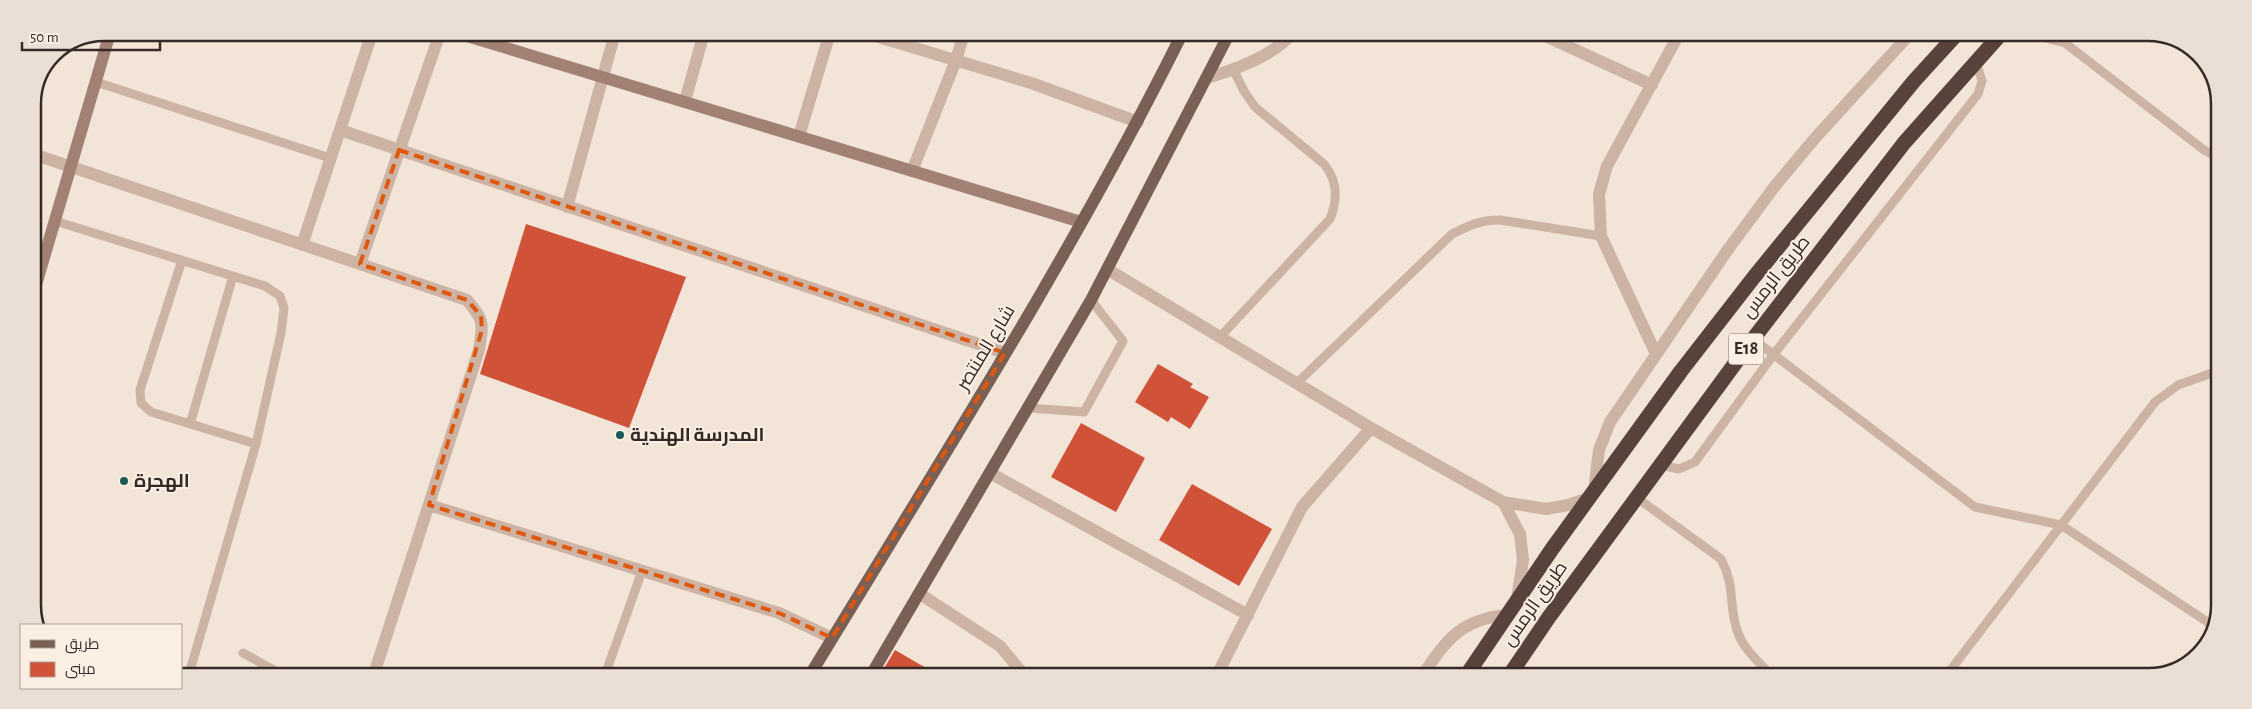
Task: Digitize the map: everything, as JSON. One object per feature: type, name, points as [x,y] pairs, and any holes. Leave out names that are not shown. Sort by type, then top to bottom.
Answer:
[{"type":"highway","name":"طريق الرمس","points":[[1471,668],[1517,600],[1681,371],[1754,277],[1914,81],[1951,41]]},
{"type":"highway","name":"طريق الرمس","points":[[1514,668],[1636,497],[1753,339],[1904,143],[1995,41]]},
{"type":"main road","name":"شارع المنتصر","points":[[814,668],[1005,353],[1138,122],[1178,41]]},
{"type":"main road","points":[[875,668],[1091,300],[1226,41]]},
{"type":"street","points":[[41,268],[107,41]]},
{"type":"street","points":[[302,244],[369,41]]},
{"type":"street","points":[[360,264],[437,41]]},
{"type":"street","points":[[483,41],[1081,222]]},
{"type":"street","points":[[567,207],[613,41]]},
{"type":"street","points":[[684,101],[702,41]]},
{"type":"street","points":[[799,136],[828,41]]},
{"type":"street","points":[[892,41],[1031,83],[1138,122]]},
{"type":"street","points":[[912,171],[962,41]]},
{"type":"street","points":[[1207,78],[1234,69],[1285,41]]},
{"type":"street","points":[[1557,41],[1652,85]]},
{"type":"street","points":[[1656,354],[1601,236],[1601,183],[1607,166],[1675,41]]},
{"type":"street","points":[[1107,269],[1371,428],[1503,502],[1546,509],[1568,505],[1592,494],[1596,464],[1604,436],[1618,409],[1729,248],[1775,186],[1816,137],[1904,41]]},
{"type":"street","points":[[340,130],[1005,353]]},
{"type":"street","points":[[41,157],[467,300],[481,316],[482,330],[479,350],[376,668]]},
{"type":"street","points":[[1221,668],[1302,507],[1371,428]]},
{"type":"street","points":[[990,473],[1248,615]]},
{"type":"street","points":[[1503,502],[1520,534],[1523,560],[1517,600]]},
{"type":"street","points":[[429,505],[779,613],[832,638]]},
{"type":"street","points":[[920,594],[1000,646],[1018,668]]},
{"type":"street","points":[[1427,668],[1440,649],[1458,631],[1481,619],[1507,615]]},
{"type":"lane","points":[[2067,41],[2211,154]]},
{"type":"lane","points":[[1660,465],[1679,469],[1695,462],[1774,354],[1978,94],[1982,81],[1980,68],[1976,62]]},
{"type":"lane","points":[[1220,337],[1330,219],[1336,205],[1332,174],[1324,164],[1255,107],[1244,91],[1234,69]]},
{"type":"lane","points":[[96,82],[330,158]]},
{"type":"lane","points":[[1297,383],[1452,234],[1470,224],[1500,220],[1601,236]]},
{"type":"lane","points":[[55,221],[266,286],[280,296],[284,308],[281,333],[256,444],[191,668]]},
{"type":"lane","points":[[182,260],[140,390],[141,403],[151,412],[256,444]]},
{"type":"lane","points":[[190,424],[233,276]]},
{"type":"lane","points":[[1028,408],[1084,412],[1123,341],[1091,300]]},
{"type":"lane","points":[[1753,339],[1976,507],[2061,526],[2208,623]]},
{"type":"lane","points":[[1952,668],[2155,402],[2178,385],[2211,373]]},
{"type":"lane","points":[[1636,497],[1721,559],[1729,574],[1737,632],[1746,648],[1765,668]]},
{"type":"lane","points":[[607,668],[642,571]]},
{"type":"lane","points":[[243,654],[270,668]]},
{"type":"highlighted area","points":[[399,150],[1005,353],[832,638],[779,613],[429,505],[482,330],[481,316],[467,300],[360,264]]},
{"type":"building","points":[[526,224],[686,277],[629,428],[480,374]]},
{"type":"building","points":[[1158,364],[1193,384],[1190,387],[1209,397],[1190,429],[1171,417],[1168,422],[1135,402]]},
{"type":"building","points":[[1081,423],[1145,458],[1116,512],[1051,477]]},
{"type":"building","points":[[1192,484],[1272,529],[1239,586],[1159,540]]},
{"type":"building","points":[[895,650],[926,668],[884,668]]},
{"type":"place","name":"المدرسة الهندية","points":[[620,435]]},
{"type":"place","name":"الهجرة","points":[[124,481]]}]
